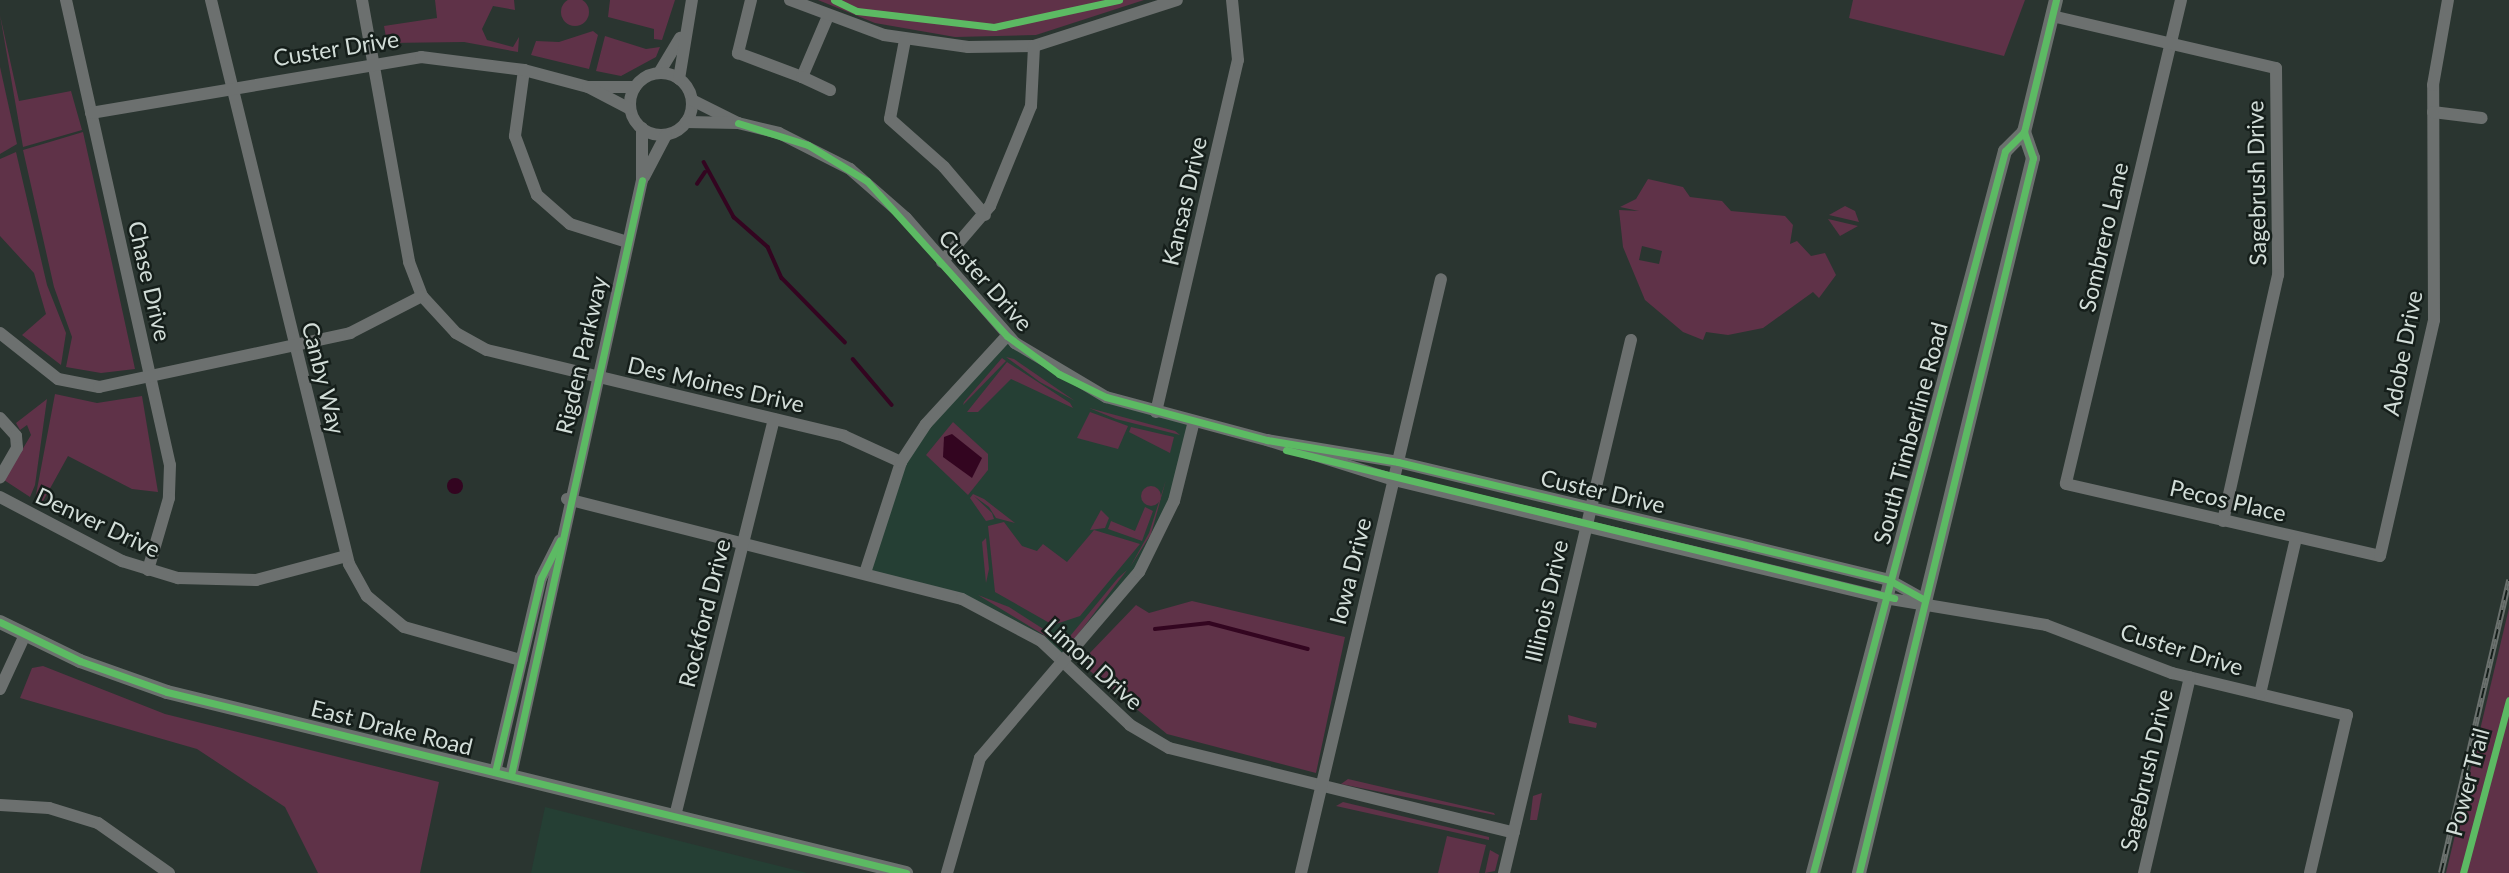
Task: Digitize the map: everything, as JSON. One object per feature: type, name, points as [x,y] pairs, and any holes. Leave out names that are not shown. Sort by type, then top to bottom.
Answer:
[{"type":"main road","name":"South Timberline Road","points":[[1813,873],[2005,151],[2024,132],[2056,0]]},
{"type":"main road","name":"South Timberline Road","points":[[1859,873],[2033,158],[2024,132]]},
{"type":"main road","name":"East Drake Road","points":[[0,622],[25,635],[167,692],[906,873]]},
{"type":"street","name":"Chase Drive","points":[[66,0],[151,378],[171,484],[148,570]]},
{"type":"street","name":"Canby Way","points":[[211,0],[346,556],[367,596],[404,627],[521,660]]},
{"type":"street","name":"Des Moines Drive","points":[[362,0],[409,262],[422,296],[470,342],[596,377],[861,441],[901,462]]},
{"type":"street","points":[[683,33],[659,73],[635,87],[630,109],[642,128],[666,135],[686,122],[692,100],[679,79],[683,33],[692,0]]},
{"type":"street","points":[[751,0],[738,54],[830,90]]},
{"type":"street","points":[[790,0],[828,16],[905,40],[1034,46],[1177,0]]},
{"type":"street","name":"Kansas Drive","points":[[1156,412],[1238,60],[1232,0]]},
{"type":"street","name":"Sombrero Lane","points":[[2066,484],[2181,0]]},
{"type":"street","name":"Adobe Drive","points":[[2380,556],[2434,320],[2433,112],[2448,0]]},
{"type":"street","points":[[802,77],[828,16]]},
{"type":"street","name":"Sagebrush Drive","points":[[2052,16],[2276,68],[2278,275],[2223,521]]},
{"type":"street","points":[[905,40],[890,119],[944,167],[985,215]]},
{"type":"street","points":[[942,262],[985,215],[1031,106],[1034,46]]},
{"type":"street","name":"Custer Drive","points":[[91,113],[373,62],[452,57],[524,70],[587,87],[630,109]]},
{"type":"street","points":[[524,70],[515,136],[537,195],[570,224],[627,242]]},
{"type":"street","points":[[659,73],[679,79]]},
{"type":"street","name":"Custer Drive","points":[[587,87],[635,87]]},
{"type":"street","name":"Custer Drive","points":[[692,100],[738,123]]},
{"type":"street","points":[[2433,112],[2482,118]]},
{"type":"street","name":"Custer Drive","points":[[686,122],[738,123],[779,133],[850,169],[891,202],[1007,336],[1077,384],[1156,412],[1267,440],[1398,462],[1889,580],[1925,600]]},
{"type":"street","name":"Rigden Parkway","points":[[511,775],[557,583],[560,540],[567,499],[642,180],[642,128]]},
{"type":"street","name":"Rigden Parkway","points":[[642,180],[666,135]]},
{"type":"street","name":"Iowa Drive","points":[[1301,873],[1441,279]]},
{"type":"street","points":[[0,333],[58,379],[99,387],[125,384],[295,346],[370,326],[422,296]]},
{"type":"street","points":[[865,573],[901,462],[926,424],[1007,336]]},
{"type":"street","name":"Illinois Drive","points":[[1503,873],[1631,340]]},
{"type":"street","points":[[0,418],[16,436],[17,448],[0,478]]},
{"type":"street","name":"Rockford Drive","points":[[675,816],[774,419]]},
{"type":"street","points":[[947,873],[980,758],[1066,662],[1150,554],[1174,501],[1194,421]]},
{"type":"street","name":"Custer Drive","points":[[1267,440],[1289,452],[1394,480],[1885,598],[1925,600],[2046,625],[2190,677],[2347,715],[2310,873]]},
{"type":"street","name":"Pecos Place","points":[[2066,484],[2380,556]]},
{"type":"street","name":"Denver Drive","points":[[0,497],[148,570],[230,582],[346,556]]},
{"type":"street","name":"Limon Drive","points":[[567,499],[865,573],[990,611],[1066,662],[1130,725],[1168,748],[1514,833]]},
{"type":"street","points":[[2260,694],[2297,538]]},
{"type":"street","name":"Rigden Parkway","points":[[495,772],[541,578],[560,540]]},
{"type":"street","points":[[0,689],[25,635]]},
{"type":"street","name":"Sagebrush Drive","points":[[2144,873],[2190,677]]},
{"type":"street","points":[[0,805],[49,808],[98,823],[169,873]]},
{"type":"shaded area","points":[[575,-2],[585,2],[589,12],[585,22],[575,26],[565,22],[561,12],[565,2]]},
{"type":"shaded area","points":[[435,0],[514,0],[515,10],[493,6],[482,29],[487,40],[513,47],[519,37],[518,52],[464,42],[387,43],[384,26],[437,18]]},
{"type":"shaded area","points":[[610,0],[675,0],[662,40],[654,39],[654,29],[608,17]]},
{"type":"shaded area","points":[[818,0],[1144,0],[1036,35],[955,37],[875,23]]},
{"type":"shaded area","points":[[1853,0],[2025,0],[2004,56],[1849,18]]},
{"type":"shaded area","points":[[0,15],[19,101],[71,91],[82,130],[23,147]]},
{"type":"shaded area","points":[[593,31],[598,35],[589,69],[531,55],[536,41],[559,42]]},
{"type":"shaded area","points":[[605,36],[646,49],[660,47],[656,57],[621,76],[596,71]]},
{"type":"shaded area","points":[[0,67],[17,144],[0,154]]},
{"type":"shaded area","points":[[83,132],[135,369],[101,373],[66,367],[72,337],[54,287],[23,150]]},
{"type":"shaded area","points":[[16,152],[47,285],[66,333],[61,365],[22,335],[46,314],[34,273],[0,236],[0,159]]},
{"type":"shaded area","points":[[1648,179],[1683,187],[1690,197],[1722,201],[1731,211],[1785,216],[1793,225],[1790,244],[1797,241],[1811,256],[1825,253],[1836,275],[1819,298],[1813,292],[1763,328],[1728,335],[1706,332],[1703,340],[1683,332],[1645,300],[1623,247],[1619,210],[1639,211],[1620,207],[1636,199]],"holes":[[[1642,246],[1662,251],[1659,264],[1639,260]]]},
{"type":"shaded area","points":[[1845,206],[1855,211],[1859,222],[1829,215]]},
{"type":"shaded area","points":[[1828,219],[1858,226],[1840,236]]},
{"type":"shaded area","points":[[1007,336],[1077,384],[1194,421],[1150,554],[1066,661],[990,611],[865,573],[901,462]]},
{"type":"shaded area","points":[[1006,357],[1014,359],[1075,401],[1040,382]]},
{"type":"shaded area","points":[[1002,358],[1006,361],[963,405],[964,402]]},
{"type":"shaded area","points":[[1007,362],[1070,403],[1073,408],[1011,379],[978,412],[967,412]]},
{"type":"shaded area","points":[[55,394],[97,403],[142,396],[158,492],[132,489],[68,456],[42,503],[35,500]]},
{"type":"shaded area","points":[[47,399],[35,485],[30,497],[4,480],[31,435],[27,425],[20,430],[16,423]]},
{"type":"shaded area","points":[[1089,408],[1175,431],[1180,435],[1116,419]]},
{"type":"shaded area","points":[[1090,412],[1128,426],[1118,449],[1077,438]]},
{"type":"shaded area","points":[[953,422],[988,454],[988,470],[968,495],[926,455]]},
{"type":"shaded area","points":[[1131,427],[1174,437],[1170,453],[1129,432]]},
{"type":"shaded area","points":[[952,434],[982,458],[972,478],[943,457],[944,437]]},
{"type":"shaded area","points":[[452,478],[458,478],[463,486],[461,492],[452,494],[447,489],[447,483]]},
{"type":"shaded area","points":[[1166,480],[1151,534],[1130,567],[1149,533]]},
{"type":"shaded area","points":[[1151,486],[1158,489],[1161,496],[1158,503],[1151,506],[1144,503],[1141,496],[1144,489]]},
{"type":"shaded area","points":[[973,494],[984,499],[1015,523],[996,518],[989,507],[974,496],[992,513],[994,519],[986,521],[970,498]]},
{"type":"shaded area","points":[[1145,507],[1153,511],[1142,541],[1108,529],[1111,521],[1135,531]]},
{"type":"shaded area","points":[[1101,510],[1109,518],[1105,528],[1090,530]]},
{"type":"shaded area","points":[[1004,522],[1022,546],[1037,551],[1043,544],[1067,562],[1094,530],[1140,544],[1080,616],[1053,625],[995,592],[988,526]]},
{"type":"shaded area","points":[[986,538],[989,569],[986,583],[982,542]]},
{"type":"shaded area","points":[[1127,570],[1073,641],[1066,641],[1118,578]]},
{"type":"shaded area","points":[[978,595],[1009,607],[1062,641],[1057,643]]},
{"type":"shaded area","points":[[1192,601],[1345,637],[1316,773],[1167,734],[1090,671],[1086,657],[1136,605],[1149,613]]},
{"type":"shaded area","points":[[2509,608],[2509,873],[2446,873]]},
{"type":"shaded area","points":[[43,666],[165,714],[439,782],[420,873],[318,873],[285,807],[197,749],[20,698],[32,668]]},
{"type":"shaded area","points":[[1568,715],[1597,723],[1596,728],[1569,723]]},
{"type":"shaded area","points":[[1348,779],[1494,813],[1495,815],[1341,784]]},
{"type":"shaded area","points":[[1542,793],[1537,820],[1530,820],[1533,796]]},
{"type":"shaded area","points":[[1343,802],[1489,837],[1489,840],[1336,806]]},
{"type":"shaded area","points":[[545,807],[807,873],[531,873]]},
{"type":"shaded area","points":[[1447,836],[1486,845],[1479,873],[1438,873]]},
{"type":"shaded area","points":[[1490,850],[1499,855],[1495,871],[1485,873]]},
{"type":"waterway","points":[[704,162],[734,217],[768,247],[782,278],[845,342]]},
{"type":"waterway","points":[[697,184],[705,172]]},
{"type":"waterway","points":[[853,359],[892,405]]},
{"type":"waterway","points":[[1155,629],[1209,623],[1308,649]]},
{"type":"railway","points":[[2441,873],[2509,580]]},
{"type":"cycle path","points":[[834,0],[857,11],[994,27],[1119,0]]},
{"type":"cycle path","points":[[1813,873],[2005,151],[2024,132],[2056,0]]},
{"type":"cycle path","points":[[738,123],[808,145],[867,181],[1007,336],[1059,374],[1106,397],[1267,440],[1398,462],[1889,580],[1925,600]]},
{"type":"cycle path","points":[[1859,873],[2033,158],[2024,132]]},
{"type":"cycle path","points":[[511,775],[642,180]]},
{"type":"cycle path","points":[[1286,450],[1894,598]]},
{"type":"cycle path","points":[[495,772],[541,578],[560,540]]},
{"type":"cycle path","points":[[0,622],[80,661],[167,692],[906,873]]},
{"type":"cycle path","name":"Power Trail","points":[[2463,873],[2509,700]]}]
